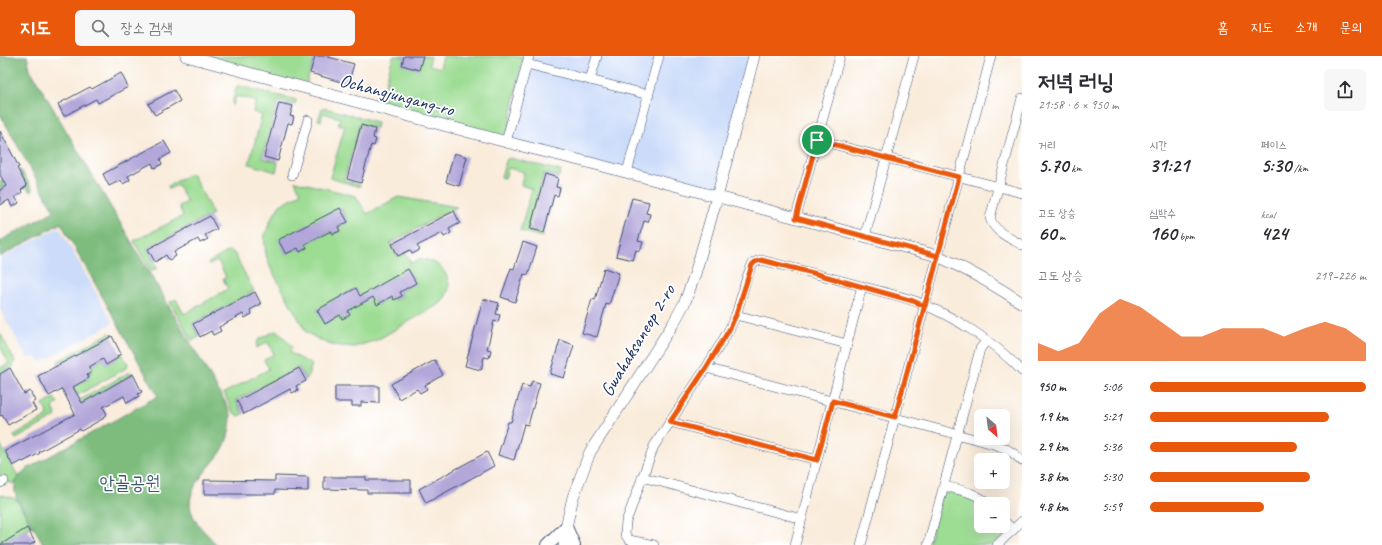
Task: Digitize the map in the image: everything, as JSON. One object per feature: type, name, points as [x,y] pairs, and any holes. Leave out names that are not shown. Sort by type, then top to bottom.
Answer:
[{"type":"main road","points":[[548,545],[566,527],[574,545]]},
{"type":"street","name":"Ochangjungang-ro","points":[[186,56],[219,60],[506,142],[627,172],[938,256],[977,275],[1022,303]]},
{"type":"street","points":[[590,80],[597,56]]},
{"type":"street","points":[[627,172],[659,56]]},
{"type":"street","name":"Gwahaksaneop 2-ro","points":[[564,545],[566,527],[573,497],[590,452],[669,330],[685,302],[695,274],[717,197],[754,56]]},
{"type":"street","points":[[796,218],[840,56]]},
{"type":"street","points":[[865,236],[914,56]]},
{"type":"street","points":[[861,545],[990,56]]},
{"type":"street","points":[[506,142],[528,60],[590,80],[649,95]]},
{"type":"street","points":[[1022,98],[990,218],[992,225],[998,231],[1022,245]]},
{"type":"street","points":[[292,175],[308,120]]},
{"type":"street","points":[[817,140],[1022,193]]},
{"type":"street","points":[[654,545],[629,540],[625,534],[626,522],[642,477],[654,446],[706,368],[736,315],[747,277],[752,265],[755,262],[761,260],[862,286],[913,301],[966,327],[1010,359],[1022,371]]},
{"type":"street","points":[[795,545],[862,286]]},
{"type":"street","points":[[736,315],[847,344]]},
{"type":"street","points":[[928,545],[980,349],[986,341]]},
{"type":"street","points":[[706,368],[895,417],[1006,448],[1022,461]]},
{"type":"street","points":[[670,422],[817,460]]},
{"type":"street","points":[[642,477],[802,519]]},
{"type":"street","points":[[944,486],[981,497]]},
{"type":"street","points":[[997,545],[1022,521]]},
{"type":"street","points":[[1010,527],[1013,530]]},
{"type":"shaded area","points":[[529,56],[755,56],[717,197],[506,142]]},
{"type":"shaded area","points":[[59,227],[113,323],[42,362],[35,357],[27,358],[0,309],[0,259]]},
{"type":"green space","name":"안골공원","points":[[0,56],[27,56],[30,69],[227,405],[231,415],[231,421],[226,441],[222,451],[198,481],[191,497],[190,505],[196,522],[217,545],[44,545],[17,499],[15,486],[19,476],[25,470],[158,396],[61,223],[0,257],[0,241],[54,211],[0,114]]},
{"type":"green space","points":[[186,56],[315,56],[305,88]]},
{"type":"green space","points":[[393,56],[431,56],[429,65],[440,68],[443,56],[523,56],[506,142],[379,107]]},
{"type":"green space","points":[[237,86],[296,100],[295,105],[278,101],[262,158],[278,162],[276,172],[249,164],[262,115],[253,112],[256,101],[236,96],[233,106],[232,103]]},
{"type":"green space","points":[[322,108],[377,122],[376,128],[360,124],[344,180],[360,185],[359,187],[330,178],[345,126],[338,124],[340,118],[323,113],[321,121],[318,120]]},
{"type":"green space","points":[[510,158],[561,171],[559,177],[544,173],[528,229],[544,234],[543,237],[520,231],[532,189],[521,185],[524,172],[508,168],[505,178],[501,177],[506,161]]},
{"type":"green space","points":[[21,170],[33,190],[31,192],[29,191],[22,178],[0,190],[0,181]]},
{"type":"green space","points":[[192,173],[213,214],[147,248],[157,268],[151,271],[134,241],[183,216],[179,206],[187,202],[178,185],[169,189],[168,186]]},
{"type":"green space","points":[[295,181],[356,196],[367,214],[398,197],[457,207],[390,243],[398,257],[406,253],[411,263],[419,260],[426,260],[440,266],[446,275],[449,285],[448,292],[441,303],[377,340],[354,347],[331,345],[306,332],[270,267],[266,254],[264,238],[271,219],[280,205],[301,193]],"holes":[[[341,208],[348,222],[338,227],[340,231],[333,234],[331,231],[305,244],[307,248],[300,251],[298,248],[286,254],[279,240]],[[408,270],[416,283],[400,292],[402,296],[394,300],[392,297],[377,305],[369,291]],[[356,288],[348,311],[342,319],[340,315],[325,324],[317,310]]]},
{"type":"green space","points":[[229,251],[234,253],[254,291],[192,324],[199,337],[192,341],[170,302],[176,299],[184,314],[228,289],[223,279],[226,277],[218,261],[209,265],[208,263]]},
{"type":"green space","points":[[275,331],[280,333],[292,347],[289,352],[312,365],[306,380],[299,367],[236,400],[243,414],[239,416],[233,412],[224,393],[269,369],[264,360],[274,354],[268,342],[256,348],[258,340]]},
{"type":"green space","points":[[0,333],[15,361],[13,367],[0,374],[0,368],[9,363],[0,346]]},
{"type":"green space","points":[[110,333],[112,336],[59,365],[58,361]]},
{"type":"green space","points":[[122,353],[128,364],[126,368],[78,395],[73,387],[89,378],[87,375],[92,372],[89,367],[103,359],[107,364],[118,358],[117,356]]},
{"type":"green space","points":[[128,373],[133,374],[82,403],[80,400]]},
{"type":"green space","points":[[54,398],[58,403],[53,408],[56,414],[55,417],[16,439],[14,435],[47,417],[48,414],[43,405]]},
{"type":"green space","points":[[0,444],[18,476],[15,484],[4,481],[0,474]]},
{"type":"green space","points":[[944,486],[974,498],[974,533],[1010,533],[997,545],[928,545]]},
{"type":"green space","points":[[3,495],[16,499],[32,526],[0,544],[0,496]]},
{"type":"building","points":[[315,56],[325,56],[354,64],[348,84],[310,73]]},
{"type":"building","points":[[404,56],[423,56],[419,70],[402,65]]},
{"type":"building","points":[[121,73],[128,87],[98,103],[96,99],[64,116],[58,104],[90,87],[92,89]]},
{"type":"building","points":[[174,90],[180,101],[155,115],[148,104]]},
{"type":"building","points":[[279,103],[293,106],[290,116],[294,117],[292,124],[288,123],[278,161],[264,157]]},
{"type":"building","points":[[361,125],[375,129],[373,138],[376,139],[374,146],[371,145],[361,183],[347,179]]},
{"type":"building","points":[[0,131],[27,186],[21,190],[22,193],[15,197],[19,203],[12,207],[9,200],[0,205],[0,190],[6,186],[0,175]]},
{"type":"building","points":[[164,141],[171,153],[160,159],[162,164],[154,168],[152,163],[128,176],[130,180],[123,184],[121,180],[109,186],[103,174]]},
{"type":"building","points":[[454,153],[467,157],[459,186],[446,182]]},
{"type":"building","points":[[545,174],[558,178],[556,187],[560,188],[558,196],[554,195],[544,232],[530,229]]},
{"type":"building","points":[[632,198],[649,202],[646,213],[650,214],[648,222],[644,221],[638,241],[643,242],[640,251],[636,250],[633,260],[616,256]]},
{"type":"building","points":[[340,208],[348,222],[338,227],[340,231],[333,234],[331,231],[305,244],[307,248],[300,252],[298,248],[286,254],[278,240]]},
{"type":"building","points":[[454,211],[460,223],[449,229],[451,233],[444,237],[442,233],[417,246],[420,250],[412,254],[410,250],[398,256],[392,244]]},
{"type":"building","points":[[210,216],[217,229],[205,235],[208,239],[200,243],[198,239],[174,252],[176,256],[169,260],[166,255],[155,262],[148,249]]},
{"type":"building","points":[[523,242],[537,247],[528,275],[524,274],[515,302],[501,297],[511,268],[514,269]]},
{"type":"building","points":[[604,268],[619,273],[609,305],[606,304],[597,337],[582,333],[592,299],[595,300]]},
{"type":"building","points":[[408,269],[416,283],[400,292],[402,296],[394,300],[392,296],[377,305],[373,297],[348,311],[350,315],[342,319],[340,315],[325,324],[317,310],[356,288],[360,296]]},
{"type":"building","points":[[255,292],[261,304],[250,310],[252,314],[245,318],[243,314],[219,327],[221,331],[213,335],[211,331],[200,337],[193,324]]},
{"type":"building","points":[[483,299],[499,303],[496,314],[500,315],[498,322],[494,321],[487,349],[491,350],[489,358],[484,357],[481,370],[465,366]]},
{"type":"building","points":[[112,336],[121,354],[117,356],[118,358],[106,365],[103,359],[89,367],[92,372],[87,375],[89,378],[73,387],[82,403],[133,374],[142,392],[138,394],[139,396],[127,403],[124,396],[103,407],[107,414],[103,417],[104,418],[81,431],[80,429],[39,452],[40,453],[13,466],[5,451],[75,414],[62,389],[49,396],[38,376]]},
{"type":"building","points":[[560,340],[574,345],[564,378],[550,374]]},
{"type":"building","points":[[435,360],[443,375],[425,385],[427,389],[420,393],[417,389],[399,399],[391,384]]},
{"type":"building","points":[[10,368],[24,394],[30,391],[35,401],[32,403],[36,410],[8,425],[2,415],[0,416],[0,374]]},
{"type":"building","points":[[299,368],[306,381],[296,386],[298,390],[292,393],[290,389],[244,414],[237,401]]},
{"type":"building","points":[[532,381],[540,383],[528,425],[524,424],[514,460],[498,455],[508,422],[511,422],[522,385],[530,387]]},
{"type":"building","points":[[335,386],[379,386],[379,403],[361,402],[361,406],[352,406],[352,402],[335,402]]},
{"type":"building","points":[[487,452],[494,466],[426,503],[419,489]]},
{"type":"building","points":[[275,476],[308,477],[308,491],[275,490],[275,494],[204,494],[204,480],[275,481]]},
{"type":"building","points":[[324,477],[366,477],[366,480],[411,480],[411,493],[367,493],[367,490],[324,489]]},
{"type":"building","points":[[27,528],[35,542],[30,545],[0,545]]},
{"type":"route","points":[[817,140],[796,218],[938,256],[925,306],[913,301],[817,274],[761,260],[755,262],[752,265],[747,277],[736,315],[729,330],[670,422],[817,460],[833,401],[895,417],[925,306],[959,177],[817,140]]}]
